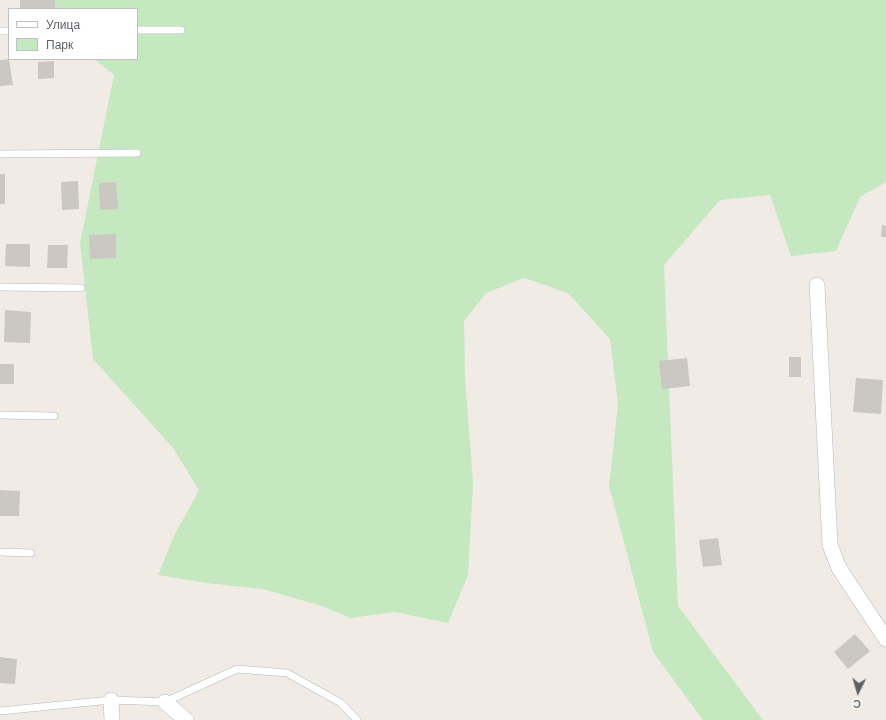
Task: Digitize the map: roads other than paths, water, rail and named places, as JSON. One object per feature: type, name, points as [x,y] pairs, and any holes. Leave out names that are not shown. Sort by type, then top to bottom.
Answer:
[{"type":"street","points":[[817,286],[830,544],[839,568],[886,639]]},
{"type":"street","points":[[111,700],[112,720]]},
{"type":"street","points":[[165,702],[186,720]]},
{"type":"lane","points":[[138,30],[181,30]]},
{"type":"lane","points":[[0,154],[137,153]]},
{"type":"lane","points":[[0,287],[81,288]]},
{"type":"lane","points":[[0,415],[54,416]]},
{"type":"lane","points":[[0,552],[31,553]]},
{"type":"lane","points":[[0,711],[111,700],[165,702],[237,669],[287,673],[341,703],[357,720]]}]
